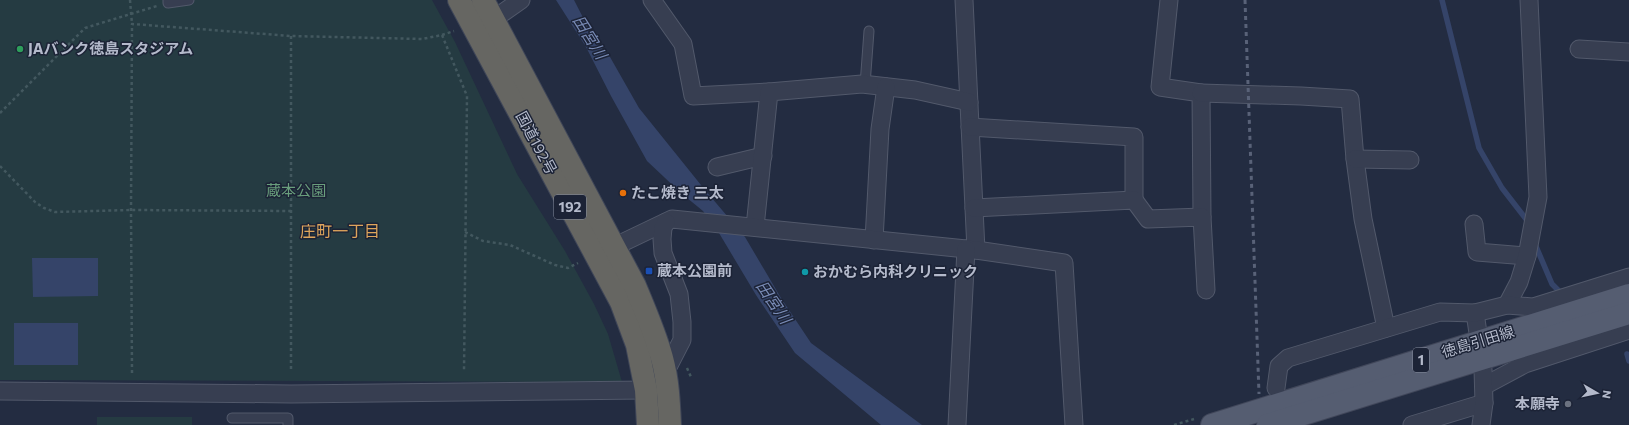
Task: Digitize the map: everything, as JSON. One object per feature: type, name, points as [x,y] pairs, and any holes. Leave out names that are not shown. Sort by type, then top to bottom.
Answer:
[{"type":"highway","name":"国道192号","points":[[459,0],[475,27],[621,302],[637,345],[646,390],[648,425]]},
{"type":"highway","name":"国道192号","points":[[475,27],[483,0]]},
{"type":"highway","name":"国道192号","points":[[597,255],[635,286],[651,324],[662,359],[668,395],[670,425]]},
{"type":"main road","name":"徳島引田線","points":[[1212,425],[1629,295]]},
{"type":"main road","name":"1","points":[[1268,425],[1629,313]]},
{"type":"street","points":[[475,27],[521,0]]},
{"type":"street","points":[[652,0],[683,44],[694,96],[865,85],[914,90],[969,102]]},
{"type":"street","points":[[957,425],[974,208],[964,0]]},
{"type":"street","points":[[1169,0],[1160,87],[1201,93],[1350,99],[1362,219],[1386,328]]},
{"type":"street","points":[[1508,305],[1519,282],[1529,249],[1538,197],[1529,0]]},
{"type":"street","points":[[1578,50],[1629,52]]},
{"type":"street","points":[[874,240],[880,129],[886,87]]},
{"type":"street","points":[[748,226],[762,156],[769,92]]},
{"type":"street","points":[[1201,93],[1202,217],[1206,290]]},
{"type":"street","points":[[970,127],[1134,137],[1134,200],[1148,219],[1202,217]]},
{"type":"street","points":[[717,167],[762,156]]},
{"type":"street","points":[[1355,159],[1410,160]]},
{"type":"street","points":[[974,208],[1134,200]]},
{"type":"street","points":[[597,255],[672,220],[748,226],[971,250],[1064,263],[1074,425]]},
{"type":"street","points":[[665,373],[682,340],[679,294],[663,253],[663,228],[666,222]]},
{"type":"street","points":[[1474,224],[1477,252],[1529,249]]},
{"type":"street","points":[[1276,388],[1279,366],[1288,358],[1440,312],[1475,313],[1508,305],[1533,307],[1629,277]]},
{"type":"street","points":[[1475,313],[1478,333]]},
{"type":"street","points":[[1412,425],[1484,394],[1526,364],[1629,330]]},
{"type":"street","points":[[1481,425],[1484,394],[1482,369]]},
{"type":"street","points":[[0,391],[291,394],[646,390]]},
{"type":"lane","points":[[168,1],[189,0]]},
{"type":"lane","points":[[865,85],[869,30]]},
{"type":"lane","points":[[232,418],[288,418],[288,425]]},
{"type":"path","points":[[130,0],[132,14],[132,373]]},
{"type":"path","points":[[0,113],[85,28],[132,14],[168,1]]},
{"type":"path","points":[[132,24],[291,36],[422,39],[475,27]]},
{"type":"path","points":[[442,35],[467,96],[464,372]]},
{"type":"path","points":[[291,36],[291,371]]},
{"type":"path","points":[[0,166],[35,202],[44,208],[55,212],[131,210],[291,211]]},
{"type":"path","points":[[465,232],[483,241],[510,245],[568,268],[597,255]]},
{"type":"path","points":[[687,369],[691,377]]},
{"type":"green space","name":"蔵本公園","points":[[0,0],[432,0],[455,42],[517,174],[565,251],[594,304],[608,334],[622,382],[0,380]]},
{"type":"green space","points":[[97,417],[192,417],[192,425],[97,425]]},
{"type":"water","name":"田宮川","points":[[556,0],[574,0],[595,41],[610,57],[639,108],[745,237],[781,298],[811,343],[922,425],[881,425],[795,353],[756,295],[719,233],[703,211],[681,193],[647,161],[586,47]]},
{"type":"water","points":[[32,258],[98,258],[98,296],[33,297]]},
{"type":"water","points":[[14,323],[78,323],[78,365],[14,365]]},
{"type":"waterway","points":[[1442,0],[1479,148],[1502,188],[1526,219],[1528,224]]},
{"type":"waterway","points":[[1535,244],[1552,284],[1561,293]]},
{"type":"waterway","points":[[1627,354],[1629,361]]},
{"type":"railway","points":[[1245,0],[1259,394]]},
{"type":"place","name":"JAバンク徳島スタジアム","points":[[20,49]]},
{"type":"place","name":"たこ焼き 三太","points":[[623,193]]},
{"type":"place","name":"蔵本公園前","points":[[649,271]]},
{"type":"place","name":"おかむら内科クリニック","points":[[805,272]]},
{"type":"place","name":"本願寺","points":[[1568,404]]},
{"type":"district","name":"庄町一丁目","points":[[340,231]]}]
